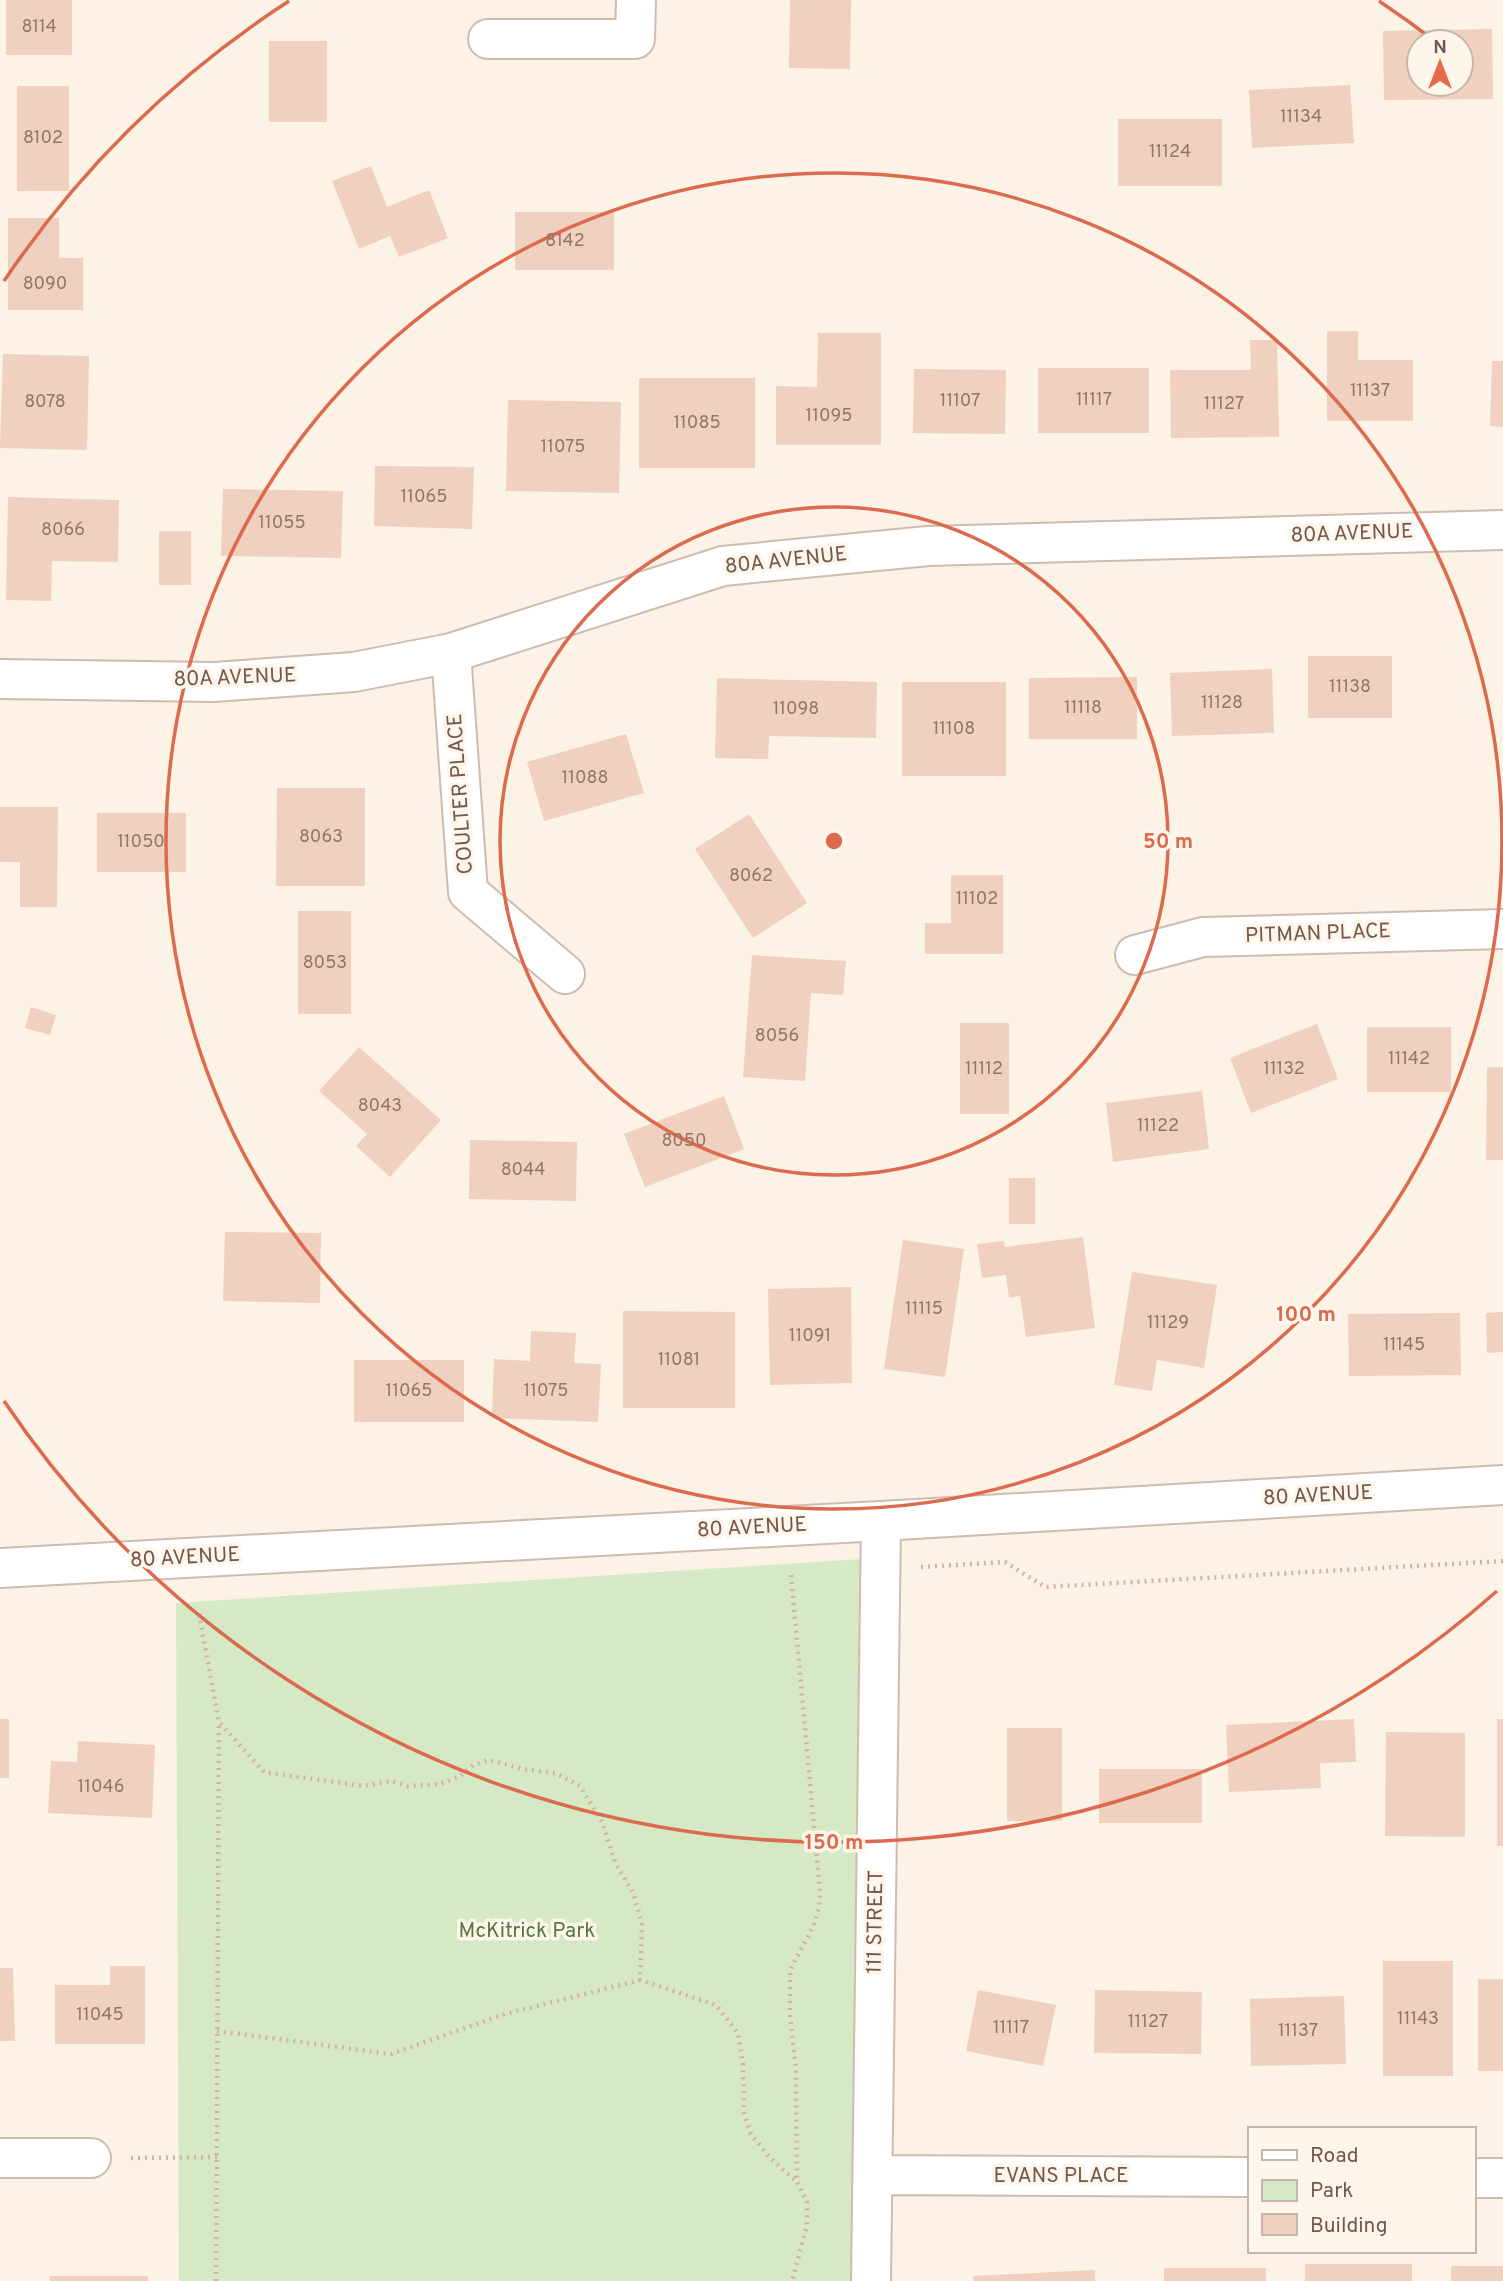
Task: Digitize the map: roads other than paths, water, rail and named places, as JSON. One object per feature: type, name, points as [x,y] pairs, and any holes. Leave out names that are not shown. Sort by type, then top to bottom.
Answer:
[{"type":"street","points":[[488,39],[635,39],[636,0]]},
{"type":"street","name":"80A AVENUE","points":[[0,679],[214,682],[354,672],[451,653],[723,566],[928,546],[1503,530]]},
{"type":"street","name":"COULTER PLACE","points":[[451,653],[468,892],[565,974]]},
{"type":"street","name":"PITMAN PLACE","points":[[1135,955],[1203,937],[1503,929]]},
{"type":"street","name":"80 AVENUE","points":[[0,1567],[1503,1485]]},
{"type":"street","name":"111 STREET","points":[[871,2281],[881,1521]]},
{"type":"street","points":[[0,2158],[91,2158]]},
{"type":"street","name":"EVANS PLACE","points":[[873,2175],[1248,2177]]},
{"type":"street","points":[[1475,2178],[1503,2178]]},
{"type":"park label","name":"McKitrick Park","points":[[527,1931]]}]
